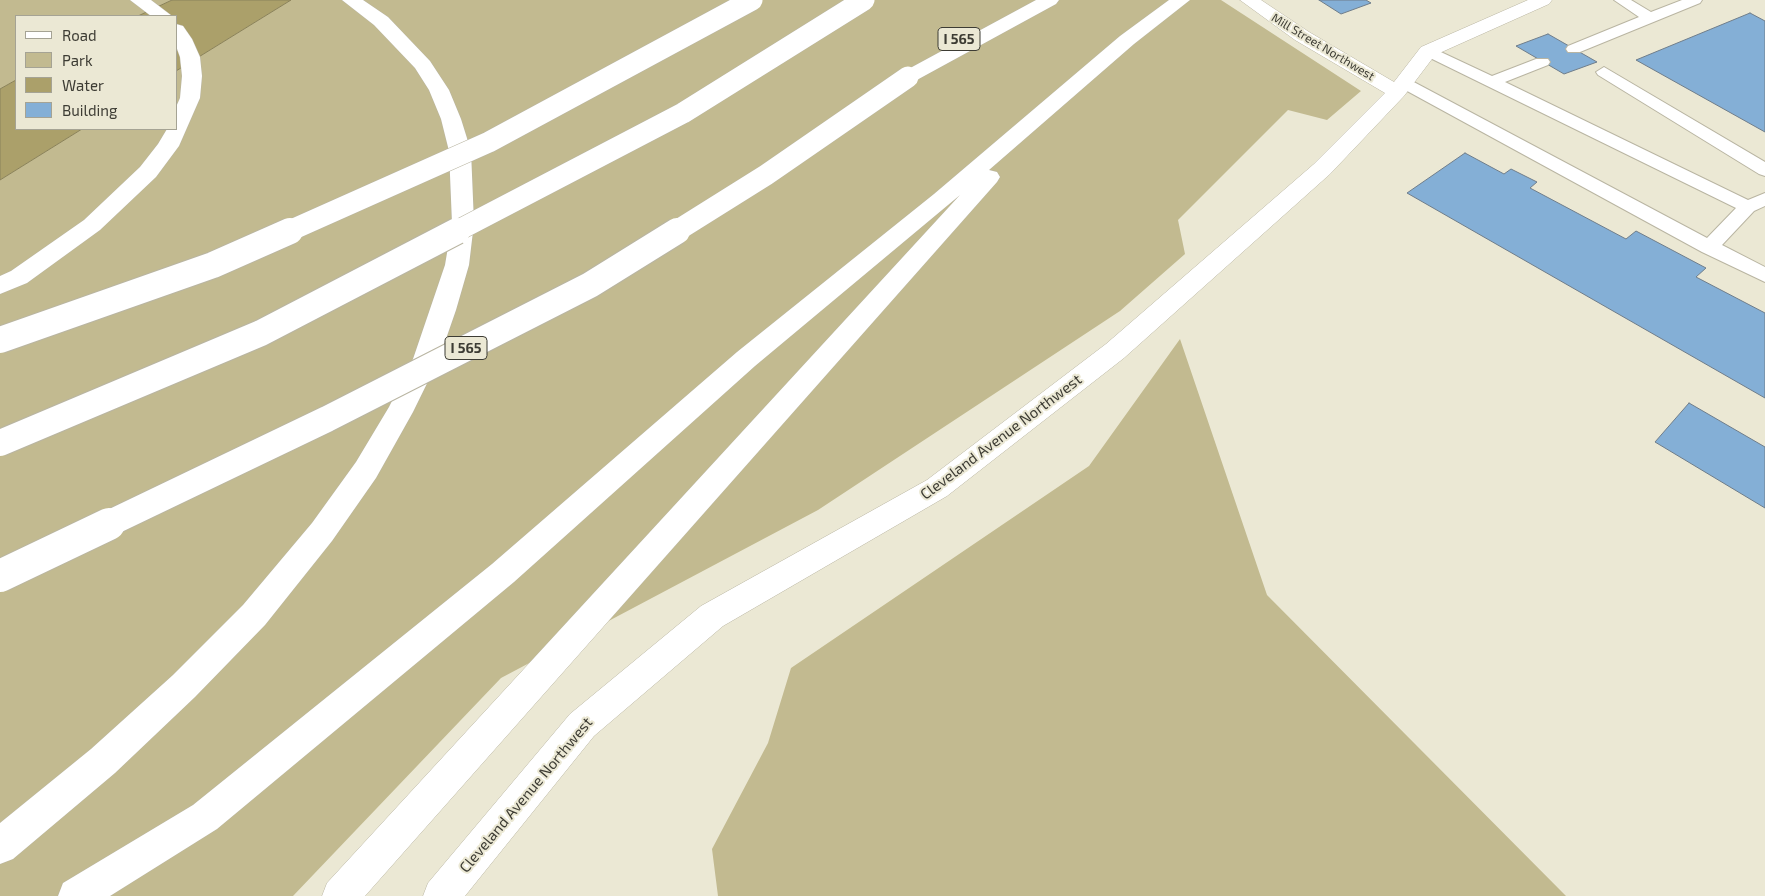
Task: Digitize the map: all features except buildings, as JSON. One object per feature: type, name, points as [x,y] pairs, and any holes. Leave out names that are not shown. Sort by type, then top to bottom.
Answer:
[{"type":"main road","points":[[139,0],[162,15]]},
{"type":"main road","points":[[0,846],[103,761],[184,686],[254,615],[322,532],[366,470],[400,412],[426,359],[444,310],[456,265],[463,204],[460,150],[451,119],[442,98],[423,65],[382,21],[351,0]]},
{"type":"main road","points":[[0,340],[213,265],[489,142],[650,57],[752,0]]},
{"type":"main road","points":[[0,443],[261,333],[683,113],[864,0]]},
{"type":"main road","points":[[908,77],[1050,0]]},
{"type":"main road","points":[[76,896],[213,811],[503,573],[746,359],[942,198],[1127,40],[1181,0]]},
{"type":"main road","name":"Mill Street Northwest","points":[[1249,0],[1302,36],[1401,88]]},
{"type":"main road","name":"Cleveland Avenue Northwest","points":[[441,896],[582,725],[712,616],[937,488],[1099,363],[1322,169],[1401,88],[1428,51],[1543,0]]},
{"type":"main road","name":"I 565","points":[[0,576],[328,419],[590,285],[766,175],[908,77],[1002,6]]},
{"type":"main road","points":[[178,33],[183,39],[190,56],[192,76],[190,98],[178,127]]},
{"type":"main road","points":[[340,896],[1065,92]]},
{"type":"main road","points":[[0,286],[19,277],[92,225],[141,179],[168,146],[176,130]]},
{"type":"lane","points":[[1621,0],[1650,18]]},
{"type":"lane","points":[[1574,49],[1695,0]]},
{"type":"lane","points":[[1428,51],[1491,82],[1757,203],[1709,247]]},
{"type":"lane","points":[[1491,82],[1542,62]]},
{"type":"lane","points":[[1604,72],[1765,170]]},
{"type":"lane","points":[[1401,88],[1765,276]]},
{"type":"green space","points":[[0,0],[172,0],[140,15],[15,15],[15,81],[0,89]]},
{"type":"green space","points":[[291,0],[1221,0],[1361,91],[1327,120],[1288,110],[1178,220],[1185,254],[1120,311],[818,510],[501,678],[293,896],[0,896],[0,180],[80,130],[178,130],[178,70]]},
{"type":"green space","points":[[1180,339],[1267,595],[1566,896],[718,896],[712,849],[768,743],[791,668],[1089,466]]},
{"type":"water","points":[[172,0],[291,0],[178,70],[178,15],[140,15]]},
{"type":"water","points":[[15,81],[15,130],[80,130],[0,180],[0,89]]}]
